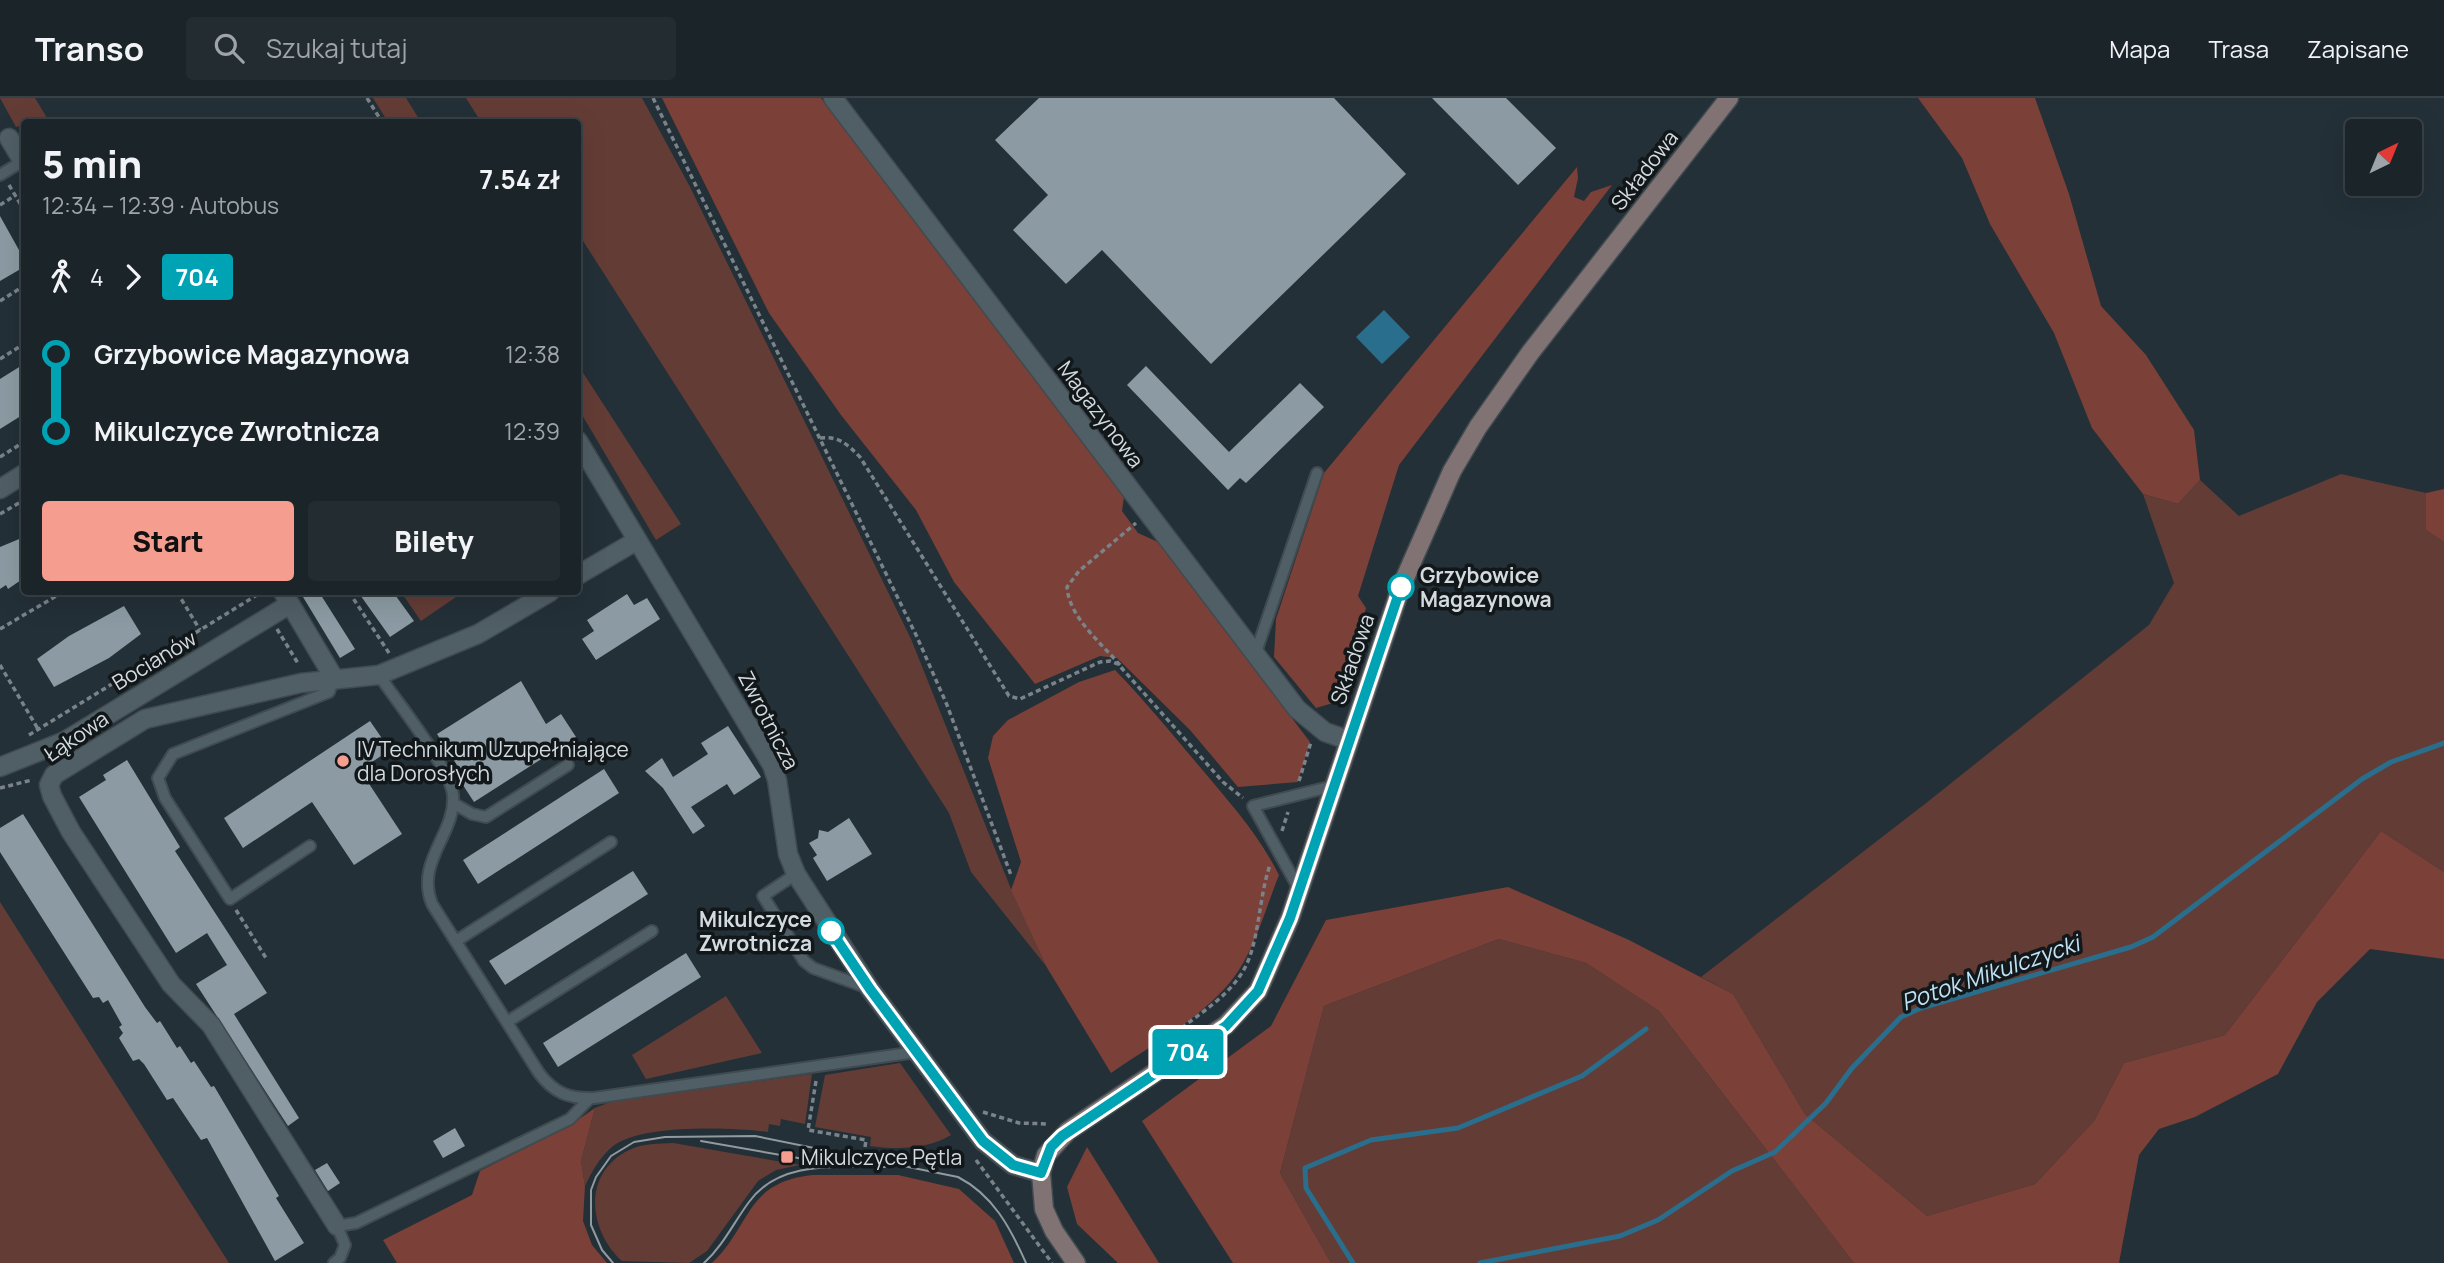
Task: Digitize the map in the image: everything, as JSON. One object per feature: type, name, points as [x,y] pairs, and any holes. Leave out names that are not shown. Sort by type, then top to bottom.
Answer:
[{"type":"main road","name":"Składowa","points":[[1041,1173],[1051,1147],[1062,1136],[1203,1041],[1241,1012],[1258,991],[1271,967],[1299,889],[1410,563],[1440,495],[1467,445],[1530,353],[1729,98]]},
{"type":"main road","points":[[1041,1173],[1041,1196],[1048,1220],[1076,1263]]},
{"type":"street","name":"Magazynowa","points":[[834,98],[1297,709],[1316,725],[1348,740]]},
{"type":"street","points":[[9,138],[21,157]]},
{"type":"street","name":"Zwrotnicza","points":[[581,446],[772,765],[788,854],[796,874],[870,989],[968,1124],[996,1154],[1013,1165],[1041,1173]]},
{"type":"street","points":[[0,489],[21,476]]},
{"type":"street","points":[[581,573],[636,541]]},
{"type":"street","name":"Łąkowa","points":[[337,1226],[211,1025],[171,984],[71,832],[49,785],[54,775],[145,719],[309,682],[379,675],[478,634],[545,595]]},
{"type":"street","points":[[286,598],[334,678]]},
{"type":"street","name":"Bocianów","points":[[0,766],[46,750],[270,616],[286,598]]},
{"type":"lane","points":[[1,174],[21,164]]},
{"type":"lane","points":[[1255,655],[1317,473]]},
{"type":"lane","points":[[379,675],[445,773],[453,803],[429,868],[428,886],[432,904],[546,1082],[562,1094],[590,1098],[818,1068],[916,1052]]},
{"type":"lane","points":[[310,846],[230,899],[165,798],[158,778],[173,754],[329,692],[334,678]]},
{"type":"lane","points":[[453,803],[472,814],[486,817],[568,765]]},
{"type":"lane","points":[[1299,889],[1253,806],[1332,786]]},
{"type":"lane","points":[[456,942],[611,842]]},
{"type":"lane","points":[[796,874],[763,896],[804,961],[813,968],[870,989]]},
{"type":"lane","points":[[507,1021],[652,931]]},
{"type":"lane","points":[[334,1263],[340,1258],[345,1245],[337,1226],[356,1223],[570,1119],[590,1098]]},
{"type":"path","points":[[367,98],[380,119]]},
{"type":"path","points":[[653,98],[917,637],[947,705],[1012,875]]},
{"type":"path","points":[[1,174],[21,204]]},
{"type":"path","points":[[0,205],[16,195]]},
{"type":"path","points":[[0,301],[21,288]]},
{"type":"path","points":[[0,359],[21,346]]},
{"type":"path","points":[[820,438],[833,437],[847,443],[860,457],[1009,696],[1020,699],[1100,662],[1110,661],[1126,671]]},
{"type":"path","points":[[0,457],[21,444]]},
{"type":"path","points":[[0,514],[21,502]]},
{"type":"path","points":[[1147,513],[1079,571],[1066,587],[1075,611],[1126,671],[1223,782],[1253,806]]},
{"type":"path","points":[[0,629],[58,595]]},
{"type":"path","points":[[179,595],[200,630]]},
{"type":"path","points":[[28,736],[253,595]]},
{"type":"path","points":[[257,595],[309,682]]},
{"type":"path","points":[[351,595],[398,667]]},
{"type":"path","points":[[0,665],[38,729],[46,750]]},
{"type":"path","points":[[1158,1049],[1231,987],[1250,957],[1261,889],[1316,725]]},
{"type":"path","points":[[0,788],[54,775]]},
{"type":"path","points":[[230,899],[266,958]]},
{"type":"path","points":[[818,1068],[808,1130],[866,1140],[863,1161]]},
{"type":"path","points":[[968,1124],[985,1110],[1019,1123],[1053,1124]]},
{"type":"shaded area","points":[[0,98],[35,98],[47,118],[21,119],[21,126],[16,127]]},
{"type":"shaded area","points":[[373,98],[406,98],[419,119],[386,119]]},
{"type":"shaded area","points":[[466,98],[642,98],[690,187],[911,639],[1011,889],[1046,966],[971,872],[949,813],[581,238],[581,119],[479,119]]},
{"type":"shaded area","points":[[662,98],[821,98],[1124,497],[1122,511],[1138,533],[1158,542],[1310,742],[1298,782],[1238,787],[1190,730],[1117,658],[1100,656],[1035,684],[954,582],[916,510],[841,415],[769,313]]},
{"type":"shaded area","points":[[1918,98],[2035,98],[2069,194],[2101,306],[2146,355],[2194,430],[2200,480],[2178,504],[2143,494],[2092,428],[2054,333],[1990,224],[1962,158]]},
{"type":"shaded area","points":[[1577,167],[1574,197],[1584,201],[1591,192],[1612,185],[1399,465],[1358,596],[1366,608],[1344,689],[1333,703],[1316,708],[1274,657],[1276,619],[1324,473]]},
{"type":"shaded area","points":[[581,370],[681,524],[656,540],[581,413]]},
{"type":"shaded area","points":[[2341,474],[2426,493],[2426,530],[2444,542],[2444,872],[2381,831],[2225,1035],[2124,1063],[2094,1121],[2035,1184],[1927,1216],[1805,1114],[1733,994],[1701,977],[1930,800],[2149,625],[2174,583],[2143,494],[2178,504],[2200,480],[2239,516]]},
{"type":"shaded area","points":[[2444,489],[2444,542],[2426,530],[2426,493]]},
{"type":"shaded area","points":[[403,595],[456,597],[421,621]]},
{"type":"shaded area","points":[[1115,670],[1232,805],[1262,845],[1279,875],[1251,947],[1227,986],[1187,1022],[1111,1073],[1046,966],[1011,890],[1021,862],[988,758],[993,736],[1008,720],[1079,682]]},
{"type":"shaded area","points":[[2381,831],[2444,872],[2444,959],[2370,949],[2317,1002],[2278,1074],[2195,1117],[2159,1129],[2139,1155],[2119,1263],[1854,1263],[1659,1011],[1586,963],[1499,939],[1324,1006],[1280,1173],[1331,1263],[1233,1263],[1142,1121],[1271,1026],[1326,920],[1508,887],[1629,940],[1733,994],[1805,1114],[1927,1216],[2035,1184],[2094,1121],[2124,1063],[2225,1035]]},
{"type":"shaded area","points":[[0,902],[229,1263],[0,1263]]},
{"type":"shaded area","points":[[1499,939],[1586,963],[1659,1011],[1854,1263],[1331,1263],[1280,1173],[1324,1006]]},
{"type":"shaded area","points":[[726,996],[762,1053],[646,1079],[632,1055]]},
{"type":"shaded area","points":[[900,1063],[951,1135],[923,1146],[891,1148],[870,1146],[871,1137],[815,1127],[825,1075]]},
{"type":"shaded area","points":[[812,1074],[805,1124],[781,1119],[780,1126],[769,1124],[768,1132],[688,1129],[626,1139],[604,1155],[585,1186],[581,1161],[595,1108],[613,1101]]},
{"type":"shaded area","points":[[595,1108],[581,1161],[585,1186],[583,1221],[592,1245],[607,1263],[397,1263],[383,1240],[472,1195],[480,1171],[569,1126]]},
{"type":"shaded area","points":[[673,1143],[800,1165],[776,1170],[758,1181],[707,1251],[689,1263],[622,1261],[602,1234],[597,1218],[597,1187],[603,1173],[614,1160],[629,1150],[651,1144]]},
{"type":"shaded area","points":[[1087,1147],[1159,1263],[1118,1263],[1077,1224],[1067,1187]]},
{"type":"shaded area","points":[[813,1175],[898,1175],[959,1189],[995,1221],[1014,1263],[712,1263],[762,1196],[774,1186],[791,1179]]},
{"type":"water","points":[[1384,310],[1410,337],[1382,364],[1356,337]]},
{"type":"building","points":[[1039,98],[1334,98],[1406,174],[1211,364],[1102,250],[1066,284],[1013,230],[1048,195],[995,140]]},
{"type":"building","points":[[1432,98],[1506,98],[1556,148],[1518,185]]},
{"type":"building","points":[[0,216],[21,254],[21,269],[0,281]]},
{"type":"building","points":[[21,366],[21,416],[0,429],[0,379]]},
{"type":"building","points":[[1146,366],[1229,452],[1300,383],[1324,407],[1246,483],[1240,478],[1228,490],[1127,385]]},
{"type":"building","points":[[21,538],[21,580],[8,589],[6,585],[0,589],[0,547]]},
{"type":"building","points":[[627,594],[634,605],[647,598],[660,619],[596,660],[582,639],[594,631],[587,620]]},
{"type":"building","points":[[302,595],[321,595],[355,649],[340,658]]},
{"type":"building","points":[[360,595],[395,595],[414,621],[390,637]]},
{"type":"building","points":[[124,606],[141,634],[109,658],[54,687],[37,659],[69,636]]},
{"type":"building","points":[[521,681],[546,724],[561,714],[576,737],[474,802],[459,779],[464,776],[437,734]]},
{"type":"building","points":[[370,721],[390,750],[360,770],[402,834],[354,865],[312,802],[243,848],[224,818]]},
{"type":"building","points":[[728,726],[761,777],[734,795],[727,784],[691,807],[705,826],[693,834],[663,788],[645,771],[662,758],[673,777],[708,754],[701,743]]},
{"type":"building","points":[[127,760],[180,847],[175,851],[267,993],[234,1014],[299,1118],[288,1126],[196,984],[227,965],[207,933],[176,953],[79,797],[106,780],[103,775]]},
{"type":"building","points":[[604,769],[619,793],[478,884],[463,860]]},
{"type":"building","points":[[23,814],[145,1007],[157,1023],[160,1021],[177,1048],[180,1046],[191,1063],[194,1061],[211,1087],[214,1086],[279,1196],[276,1198],[304,1243],[275,1261],[207,1138],[201,1140],[173,1098],[167,1100],[144,1064],[139,1059],[133,1061],[119,1038],[123,1033],[119,1027],[122,1025],[108,1000],[103,1003],[99,997],[93,998],[0,852],[0,828]]},
{"type":"building","points":[[849,818],[872,854],[827,881],[813,858],[817,855],[809,843],[818,838],[819,830],[828,832]]},
{"type":"building","points":[[633,871],[648,894],[505,985],[489,961]]},
{"type":"building","points":[[686,953],[701,977],[558,1067],[543,1043]]},
{"type":"building","points":[[455,1128],[465,1146],[443,1158],[433,1141]]},
{"type":"building","points":[[327,1163],[340,1183],[328,1191],[315,1170]]},
{"type":"waterway","name":"Potok Mikulczycki","points":[[1480,1263],[1620,1236],[1658,1220],[1732,1171],[1775,1152],[1826,1103],[1852,1068],[1901,1017],[1921,1008],[2131,947],[2153,937],[2362,779],[2391,762],[2444,743]]},
{"type":"waterway","points":[[1353,1263],[1306,1188],[1305,1168],[1371,1140],[1458,1128],[1582,1076],[1646,1029]]},
{"type":"tram line","points":[[613,1263],[602,1250],[591,1225],[591,1190],[596,1177],[611,1156],[634,1142],[665,1137],[755,1136],[958,1177],[981,1193],[999,1213],[1026,1263]]},
{"type":"tram line","points":[[701,1141],[821,1162]]},
{"type":"tram line","points":[[704,1263],[723,1242],[749,1202],[762,1188],[777,1179],[793,1172],[811,1169],[885,1167]]},
{"type":"bus line","name":"704","points":[[831,931],[968,1124],[996,1154],[1013,1165],[1041,1173],[1046,1155],[1062,1136],[1226,1026],[1258,991],[1271,967],[1290,918],[1332,786],[1401,587]]},
{"type":"place","name":"Grzybowice Magazynowa","points":[[1401,587]]},
{"type":"place","name":"IV Technikum Uzupełniające dla Dorosłych","points":[[343,761]]},
{"type":"place","name":"Mikulczyce Zwrotnicza","points":[[831,931]]},
{"type":"place","name":"Mikulczyce Pętla","points":[[787,1157]]}]
